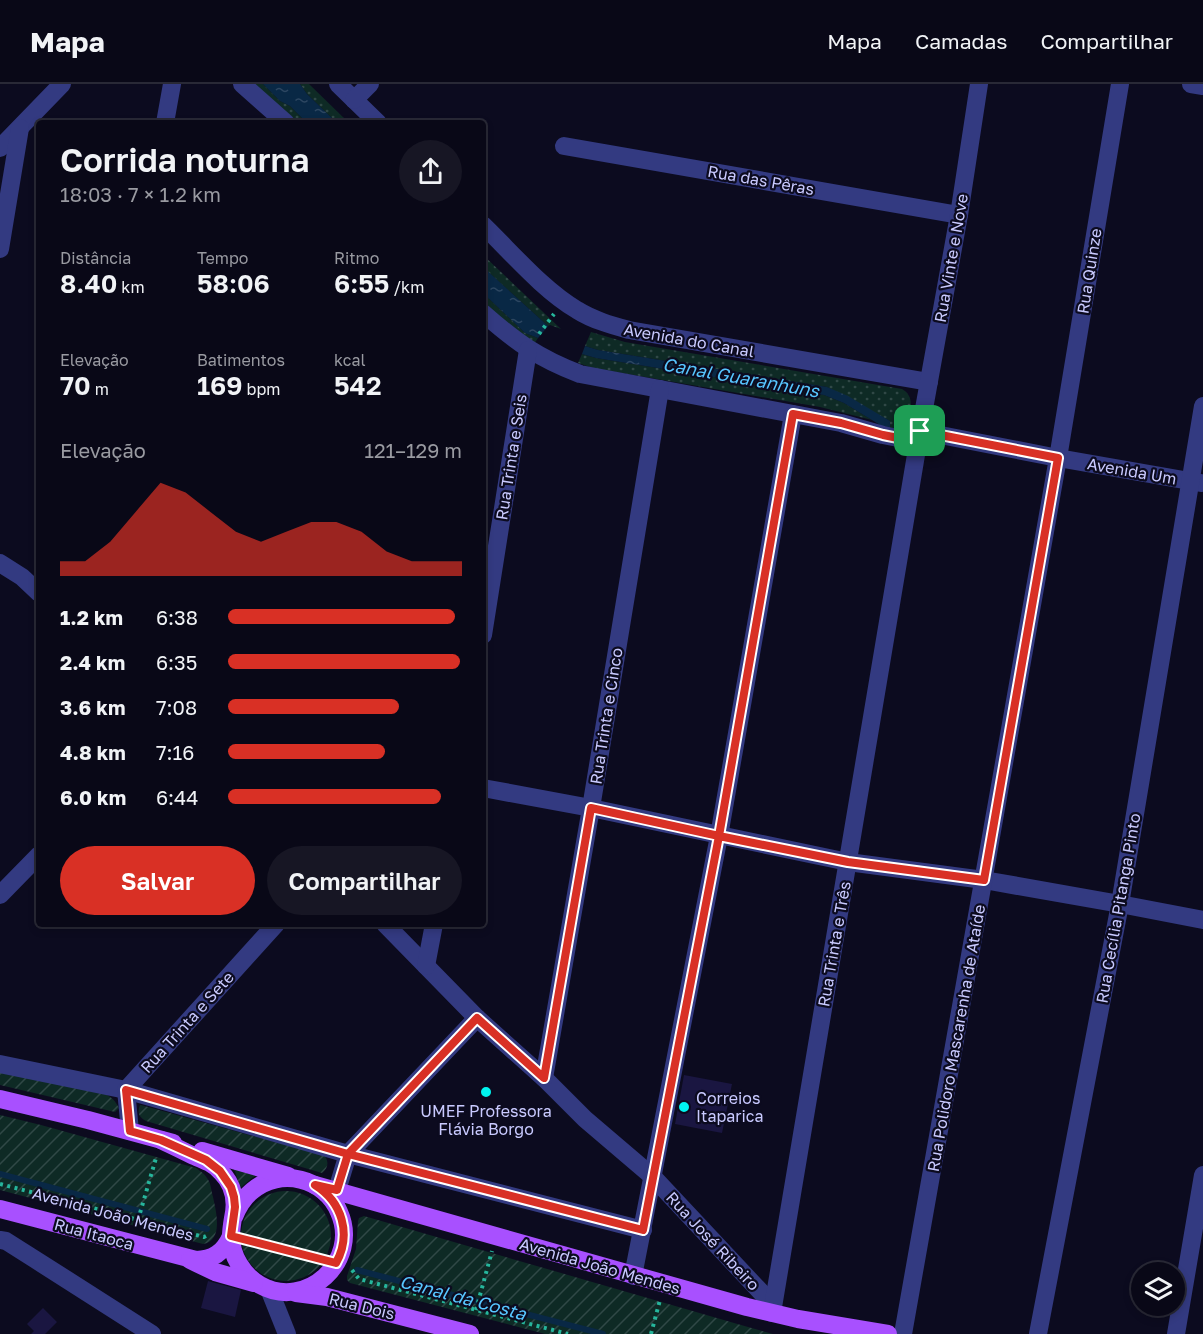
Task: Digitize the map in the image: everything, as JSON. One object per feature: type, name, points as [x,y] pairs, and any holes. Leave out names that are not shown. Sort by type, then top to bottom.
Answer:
[{"type":"main road","name":"Avenida João Mendes","points":[[0,1099],[130,1131],[633,1276],[772,1309],[798,1319],[888,1334]]},
{"type":"main road","points":[[161,1140],[206,1160],[220,1171],[231,1187],[235,1207],[231,1236],[235,1256],[245,1273],[265,1287]]},
{"type":"main road","points":[[234,1217],[243,1200],[258,1186],[276,1179],[286,1178],[310,1183],[329,1196],[342,1220],[344,1238],[340,1255],[331,1272],[316,1284],[288,1292]]},
{"type":"main road","name":"Rua Itaoca","points":[[0,1209],[189,1259]]},
{"type":"main road","points":[[189,1259],[211,1258],[223,1249],[231,1236]]},
{"type":"main road","points":[[189,1259],[215,1272],[265,1287]]},
{"type":"main road","name":"Rua Dois","points":[[265,1287],[327,1297],[470,1334]]},
{"type":"street","points":[[0,148],[62,84]]},
{"type":"street","points":[[166,120],[172,84]]},
{"type":"street","points":[[242,84],[283,120]]},
{"type":"street","points":[[338,84],[375,120]]},
{"type":"street","points":[[354,100],[370,84]]},
{"type":"street","name":"Rua Vinte e Nove","points":[[919,436],[959,215],[979,84]]},
{"type":"street","name":"Rua Quinze","points":[[1058,458],[1120,84]]},
{"type":"street","points":[[1191,84],[1203,86]]},
{"type":"street","points":[[0,249],[20,128]]},
{"type":"street","name":"Rua das Pêras","points":[[564,146],[959,215]]},
{"type":"street","name":"Avenida do Canal","points":[[486,228],[557,296],[577,310],[611,326],[928,382]]},
{"type":"street","points":[[486,317],[514,340],[533,343],[561,367],[580,374],[841,423],[883,435],[919,436]]},
{"type":"street","name":"Rua Trinta e Seis","points":[[486,617],[533,343]]},
{"type":"street","name":"Rua Trinta e Cinco","points":[[544,1078],[660,389]]},
{"type":"street","name":"Rua Cecília Pitanga Pinto","points":[[1038,1334],[1197,482],[1203,406]]},
{"type":"street","points":[[633,1276],[719,836],[793,414]]},
{"type":"street","name":"Avenida Um","points":[[919,436],[1197,482]]},
{"type":"street","name":"Rua Trinta e Três","points":[[772,1309],[919,436]]},
{"type":"street","name":"Rua Polidoro Mascarenha de Ataíde","points":[[903,1334],[1058,458]]},
{"type":"street","points":[[0,563],[22,577],[36,590]]},
{"type":"street","points":[[486,789],[591,808],[848,862],[984,880],[1203,920]]},
{"type":"street","points":[[0,895],[36,858]]},
{"type":"street","name":"Rua Trinta e Sete","points":[[126,1090],[273,927]]},
{"type":"street","name":"Rua José Ribeiro","points":[[388,927],[477,1018],[544,1078],[585,1119],[653,1177],[772,1309]]},
{"type":"street","points":[[426,966],[433,927]]},
{"type":"street","points":[[337,1190],[348,1154],[477,1018]]},
{"type":"street","points":[[0,1064],[126,1090],[348,1154],[643,1230]]},
{"type":"street","points":[[126,1090],[130,1131]]},
{"type":"street","points":[[1176,1334],[1203,1175]]},
{"type":"street","points":[[0,1240],[6,1241],[152,1334]]},
{"type":"street","points":[[265,1287],[287,1334]]},
{"type":"path","points":[[533,343],[549,320]]},
{"type":"path","points":[[138,1221],[161,1140]]},
{"type":"path","name":"Avenida João Mendes","points":[[0,1184],[204,1237],[214,1232],[336,1263],[350,1267],[359,1279],[568,1334]]},
{"type":"path","points":[[476,1310],[496,1236]]},
{"type":"path","points":[[651,1334],[664,1284]]},
{"type":"green space","points":[[247,84],[263,84],[304,120],[292,120]]},
{"type":"green space","points":[[300,84],[309,84],[346,120],[334,120]]},
{"type":"green space","points":[[486,258],[561,329],[548,326],[486,270]]},
{"type":"green space","points":[[486,296],[525,333],[538,338],[534,344],[486,306]]},
{"type":"green space","points":[[591,332],[625,342],[902,389],[910,400],[910,414],[902,430],[890,431],[890,421],[827,387],[598,350],[585,346]]},
{"type":"green space","points":[[582,354],[824,395],[844,403],[872,420],[820,407],[593,368],[578,363]]},
{"type":"green space","points":[[0,1072],[105,1094],[110,1096],[119,1108],[115,1112],[0,1085]]},
{"type":"green space","points":[[140,1105],[325,1156],[327,1167],[322,1173],[146,1121],[139,1115]]},
{"type":"green space","points":[[0,1115],[196,1168],[206,1176],[211,1187],[217,1217],[214,1237],[210,1242],[203,1244],[0,1190]]},
{"type":"green space","points":[[233,1166],[259,1174],[239,1189]]},
{"type":"green space","points":[[286,1191],[303,1194],[318,1204],[328,1219],[331,1236],[328,1253],[318,1268],[303,1278],[286,1281],[269,1278],[254,1268],[244,1253],[241,1236],[244,1219],[254,1204],[269,1194]]},
{"type":"green space","points":[[364,1216],[773,1334],[545,1334],[350,1283],[347,1276],[356,1249],[358,1221]]},
{"type":"water","points":[[263,84],[300,84],[334,120],[304,120],[290,106],[280,101]]},
{"type":"water","points":[[486,270],[548,326],[538,338],[525,333],[486,296]]},
{"type":"water","name":"Canal Guaranhuns","points":[[585,346],[827,387],[848,396],[890,421],[890,431],[844,403],[824,395],[596,358],[582,354]]},
{"type":"building","points":[[684,1075],[732,1084],[722,1133],[675,1124]]},
{"type":"building","points":[[208,1281],[241,1290],[235,1317],[201,1308]]},
{"type":"building","points":[[43,1308],[57,1322],[45,1334],[31,1334],[34,1331],[27,1324]]},
{"type":"waterway","name":"Canal da Costa","points":[[0,1174],[207,1229]]},
{"type":"waterway","name":"Canal da Costa","points":[[357,1270],[603,1334]]},
{"type":"place","name":"UMEF Professora Flávia Borgo","points":[[486,1092]]},
{"type":"place","name":"Correios Itaparica","points":[[684,1107]]},
{"type":"route","points":[[920,431],[918,442],[793,414],[719,836],[591,808],[544,1078],[477,1018],[348,1154],[126,1090],[130,1131],[161,1140],[206,1160],[226,1178],[231,1187],[235,1207],[231,1236],[336,1263],[343,1246],[342,1220],[329,1196],[315,1185],[337,1190],[348,1154],[643,1230],[719,836],[848,862],[984,880],[1058,458],[920,431]]}]
